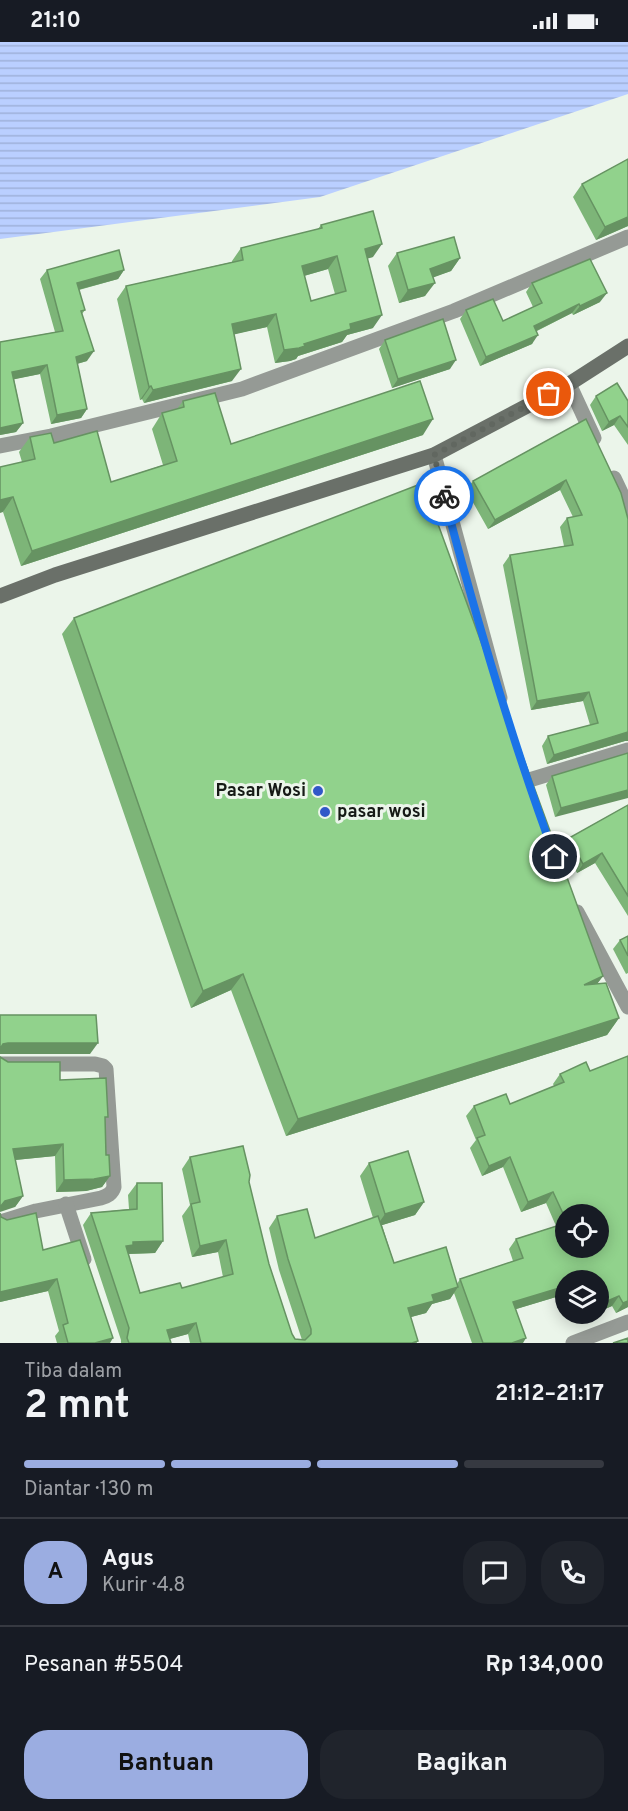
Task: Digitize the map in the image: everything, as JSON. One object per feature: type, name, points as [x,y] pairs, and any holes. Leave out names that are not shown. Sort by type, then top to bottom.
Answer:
[{"type":"street","points":[[0,446],[51,436],[242,388],[454,311],[628,237]]},
{"type":"street","points":[[0,596],[55,575],[434,455],[569,384],[628,346]]},
{"type":"street","points":[[569,384],[599,447]]},
{"type":"street","points":[[434,455],[504,709]]},
{"type":"street","points":[[609,468],[624,499],[628,521]]},
{"type":"street","points":[[527,781],[628,750]]},
{"type":"street","points":[[569,894],[628,1007]]},
{"type":"street","points":[[0,1064],[95,1064],[106,1069],[113,1192],[101,1198],[66,1204],[0,1222]]},
{"type":"street","points":[[66,1204],[87,1268]]},
{"type":"street","points":[[573,1343],[628,1322]]},
{"type":"water","points":[[0,42],[628,42],[628,94],[320,197],[0,239]]},
{"type":"building","points":[[628,159],[628,217],[605,227],[582,184]]},
{"type":"building","points":[[373,211],[382,244],[365,249],[382,315],[350,324],[351,329],[304,344],[305,346],[284,350],[276,314],[232,324],[241,369],[153,390],[151,386],[149,387],[126,286],[243,260],[241,248],[322,228],[321,225]],"holes":[[[337,256],[346,291],[311,301],[302,266]]]},
{"type":"building","points":[[454,237],[460,258],[430,269],[435,283],[408,290],[397,253]]},
{"type":"building","points":[[119,250],[124,270],[77,283],[85,310],[81,311],[94,351],[76,357],[87,409],[57,415],[47,365],[12,372],[23,423],[0,428],[0,342],[63,331],[47,270]]},
{"type":"building","points":[[590,259],[607,293],[534,326],[538,335],[486,357],[466,310],[493,299],[503,321],[542,303],[532,283]]},
{"type":"building","points":[[443,319],[456,360],[398,379],[385,340]]},
{"type":"building","points":[[420,381],[433,419],[32,551],[13,497],[0,500],[0,467],[35,459],[30,437],[51,433],[54,443],[97,431],[111,482],[177,461],[162,413],[184,407],[183,401],[215,393],[231,444]]},
{"type":"building","points":[[617,383],[628,401],[628,427],[620,416],[609,422],[596,396]]},
{"type":"building","points":[[586,419],[621,493],[628,519],[628,732],[554,755],[548,736],[598,723],[589,692],[537,701],[510,555],[573,545],[567,518],[582,515],[566,480],[495,520],[473,481]]},
{"type":"building","name":"Pasar Wosi","points":[[423,483],[603,976],[584,985],[606,983],[619,1018],[298,1119],[243,974],[203,991],[74,618]]},
{"type":"building","points":[[628,753],[628,790],[561,808],[552,776]]},
{"type":"building","points":[[628,805],[628,896],[602,853],[583,864],[569,838]]},
{"type":"building","points":[[628,936],[628,956],[620,940]]},
{"type":"building","points":[[0,1015],[96,1015],[98,1043],[8,1043],[3,1044],[0,1049]]},
{"type":"building","points":[[628,1056],[628,1301],[623,1303],[619,1296],[609,1300],[609,1270],[555,1270],[555,1289],[513,1302],[526,1338],[512,1343],[483,1343],[460,1279],[523,1258],[516,1239],[555,1227],[555,1258],[609,1258],[609,1204],[559,1204],[553,1192],[528,1202],[510,1157],[489,1166],[477,1138],[485,1135],[474,1106],[506,1094],[510,1104],[564,1082],[560,1074],[586,1062],[590,1071]]},
{"type":"building","points":[[0,1057],[8,1062],[60,1062],[60,1080],[106,1078],[108,1117],[105,1117],[106,1155],[109,1155],[110,1176],[64,1180],[63,1144],[13,1149],[23,1196],[5,1201],[0,1207]]},
{"type":"building","points":[[243,1146],[250,1175],[249,1182],[269,1264],[295,1339],[305,1340],[311,1334],[311,1329],[288,1259],[277,1216],[307,1209],[315,1238],[378,1216],[394,1263],[446,1247],[458,1287],[432,1295],[434,1301],[408,1308],[418,1341],[412,1343],[201,1343],[196,1323],[167,1330],[171,1343],[129,1343],[127,1338],[129,1328],[91,1213],[137,1209],[137,1183],[162,1183],[163,1241],[133,1242],[133,1245],[126,1246],[140,1293],[180,1283],[182,1288],[233,1274],[226,1240],[200,1246],[191,1204],[200,1202],[190,1157]]},
{"type":"building","points":[[408,1151],[424,1202],[385,1214],[369,1163]]},
{"type":"building","points":[[0,1213],[1,1217],[7,1220],[36,1213],[43,1250],[80,1240],[113,1338],[95,1343],[68,1343],[63,1325],[68,1323],[57,1279],[0,1292]]},
{"type":"building","points":[[628,1338],[628,1343],[613,1343]]},
{"type":"way so far","points":[[444,496],[434,455],[549,394]]},
{"type":"place","name":"Pasar Wosi","points":[[318,791]]},
{"type":"place","name":"pasar wosi","points":[[325,812]]},
{"type":"route","points":[[444,496],[526,781],[555,857]]}]
